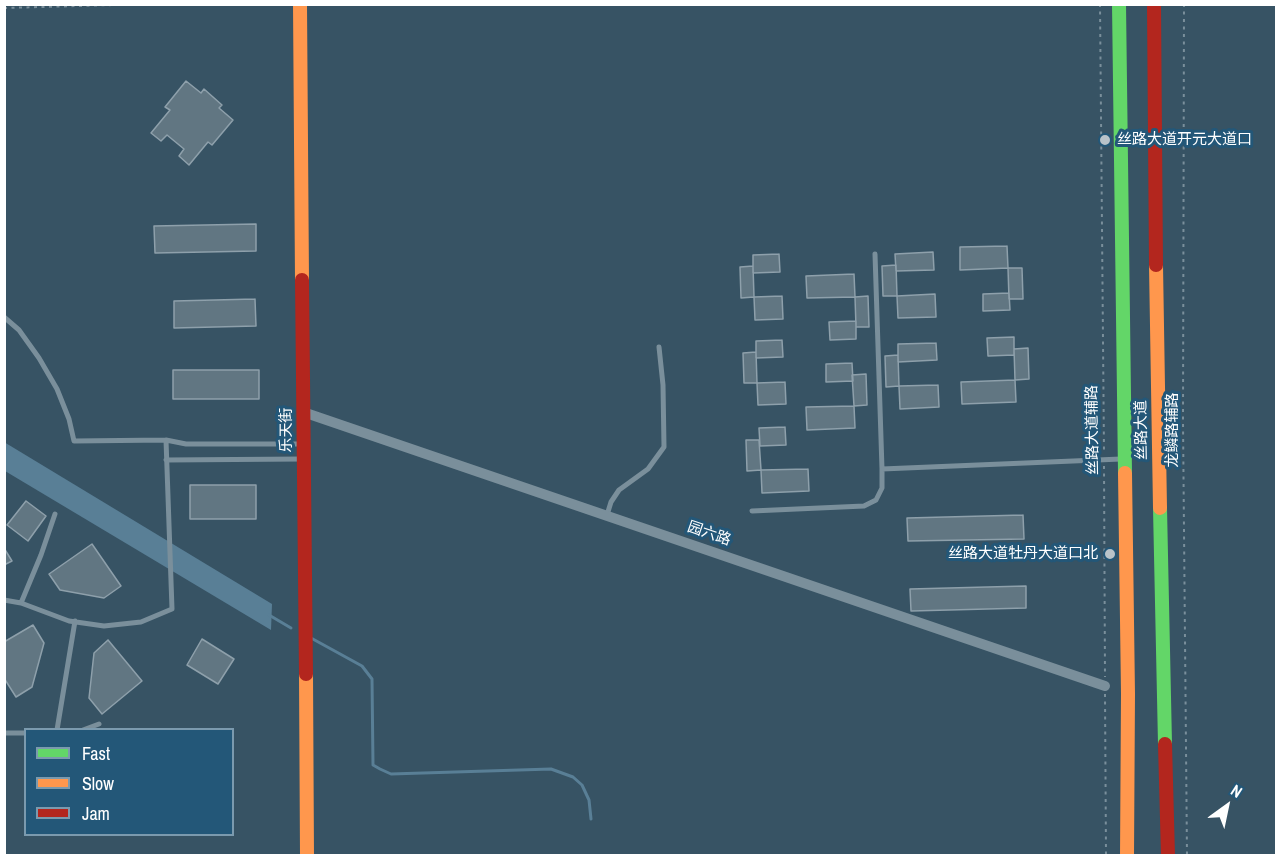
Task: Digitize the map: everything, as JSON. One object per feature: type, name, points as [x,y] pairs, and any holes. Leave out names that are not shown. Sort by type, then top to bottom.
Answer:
[{"type":"main road","name":"乐天街","points":[[293,4],[300,444],[298,855]]},
{"type":"main road","name":"乐天街","points":[[300,4],[303,411],[300,444]]},
{"type":"main road","name":"丝路大道","points":[[1119,4],[1128,694],[1127,855]]},
{"type":"main road","name":"丝路大道","points":[[1154,4],[1158,423],[1168,855]]},
{"type":"main road","name":"乐天街","points":[[300,459],[307,855]]},
{"type":"street","name":"园六路","points":[[303,411],[1105,686]]},
{"type":"lane","points":[[752,511],[864,506],[876,500],[882,488],[875,254]]},
{"type":"lane","points":[[4,317],[19,330],[57,389],[69,419],[74,441],[166,440],[186,444],[300,444]]},
{"type":"lane","points":[[607,515],[615,494],[648,469],[664,447],[663,385],[659,347]]},
{"type":"lane","points":[[4,600],[21,603],[75,621],[104,626],[141,622],[172,609],[166,440]]},
{"type":"lane","points":[[166,460],[300,459]]},
{"type":"lane","points":[[882,469],[1125,459]]},
{"type":"lane","points":[[21,603],[55,514]]},
{"type":"lane","points":[[57,728],[75,621]]},
{"type":"lane","points":[[86,728],[99,724]]},
{"type":"lane","points":[[4,733],[24,733]]},
{"type":"path","points":[[4,8],[152,4]]},
{"type":"path","name":"丝路大道辅路","points":[[1100,4],[1106,855]]},
{"type":"path","name":"龙鳞路辅路","points":[[1184,4],[1183,421],[1187,855]]},
{"type":"water","points":[[4,442],[272,604],[271,630],[5,471]]},
{"type":"building","points":[[186,81],[201,93],[204,89],[222,105],[219,108],[233,120],[212,145],[208,142],[189,165],[179,156],[184,149],[167,135],[161,141],[151,133],[170,110],[165,107]]},
{"type":"building","points":[[256,224],[256,251],[155,253],[154,226]]},
{"type":"building","points":[[1007,246],[1008,268],[960,270],[960,247]]},
{"type":"building","points":[[933,252],[934,270],[896,271],[895,254]]},
{"type":"building","points":[[779,254],[780,272],[753,273],[753,255]]},
{"type":"building","points":[[896,265],[897,296],[883,296],[882,266]]},
{"type":"building","points":[[753,266],[754,297],[741,298],[740,267]]},
{"type":"building","points":[[1008,268],[1022,268],[1023,299],[1009,299]]},
{"type":"building","points":[[854,274],[855,297],[807,298],[806,276]]},
{"type":"building","points":[[1009,293],[1010,310],[983,311],[983,294]]},
{"type":"building","points":[[935,294],[936,317],[898,318],[897,296]]},
{"type":"building","points":[[782,296],[783,319],[755,320],[754,297]]},
{"type":"building","points":[[868,296],[869,327],[856,327],[855,297]]},
{"type":"building","points":[[255,299],[256,326],[174,328],[174,301]]},
{"type":"building","points":[[856,321],[856,339],[830,340],[829,322]]},
{"type":"building","points":[[1014,337],[1014,355],[988,356],[987,338]]},
{"type":"building","points":[[782,340],[783,357],[756,358],[756,341]]},
{"type":"building","points":[[936,343],[937,360],[898,362],[898,344]]},
{"type":"building","points":[[1028,348],[1029,379],[1015,380],[1014,349]]},
{"type":"building","points":[[756,352],[757,383],[744,383],[743,353]]},
{"type":"building","points":[[898,355],[899,386],[886,387],[885,356]]},
{"type":"building","points":[[852,363],[853,381],[826,382],[826,364]]},
{"type":"building","points":[[173,370],[259,370],[259,399],[173,399]]},
{"type":"building","points":[[866,374],[867,405],[854,406],[852,375]]},
{"type":"building","points":[[1015,380],[1016,402],[962,404],[961,382]]},
{"type":"building","points":[[785,382],[786,404],[758,405],[757,383]]},
{"type":"building","points":[[938,385],[939,407],[900,409],[899,386]]},
{"type":"building","points":[[854,406],[855,428],[807,430],[806,407]]},
{"type":"building","points":[[785,427],[786,445],[760,446],[759,428]]},
{"type":"building","points":[[746,440],[759,440],[761,470],[747,471]]},
{"type":"building","points":[[808,469],[809,491],[762,493],[761,470]]},
{"type":"building","points":[[190,485],[256,485],[256,519],[190,519]]},
{"type":"building","points":[[26,501],[46,516],[28,541],[7,525]]},
{"type":"building","points":[[1023,515],[1024,539],[908,541],[907,518]]},
{"type":"building","points":[[92,544],[121,586],[104,598],[60,590],[49,574]]},
{"type":"building","points":[[4,548],[12,561],[4,565]]},
{"type":"building","points":[[1026,586],[1026,608],[911,611],[910,589]]},
{"type":"building","points":[[33,625],[44,643],[32,687],[16,697],[4,678],[4,642]]},
{"type":"building","points":[[202,639],[234,659],[218,684],[187,665]]},
{"type":"building","points":[[108,640],[142,681],[102,714],[89,698],[94,653]]},
{"type":"waterway","points":[[269,615],[291,628]]},
{"type":"waterway","points":[[311,638],[362,666],[372,679],[373,765],[391,774],[551,769],[573,777],[582,785],[589,800],[591,819]]},
{"type":"traffic: fast","points":[[1119,4],[1125,473]]},
{"type":"traffic: fast","points":[[1160,508],[1165,744]]},
{"type":"traffic: slow","points":[[300,4],[302,280]]},
{"type":"traffic: slow","points":[[1156,265],[1160,508]]},
{"type":"traffic: slow","points":[[1125,473],[1128,694],[1127,856]]},
{"type":"traffic: slow","points":[[306,674],[307,856]]},
{"type":"traffic: jam","points":[[1154,4],[1156,265]]},
{"type":"traffic: jam","points":[[302,280],[306,674]]},
{"type":"traffic: jam","points":[[1165,744],[1168,856]]},
{"type":"place","name":"丝路大道开元大道口","points":[[1105,140]]},
{"type":"place","name":"丝路大道牡丹大道口北","points":[[1110,554]]}]
